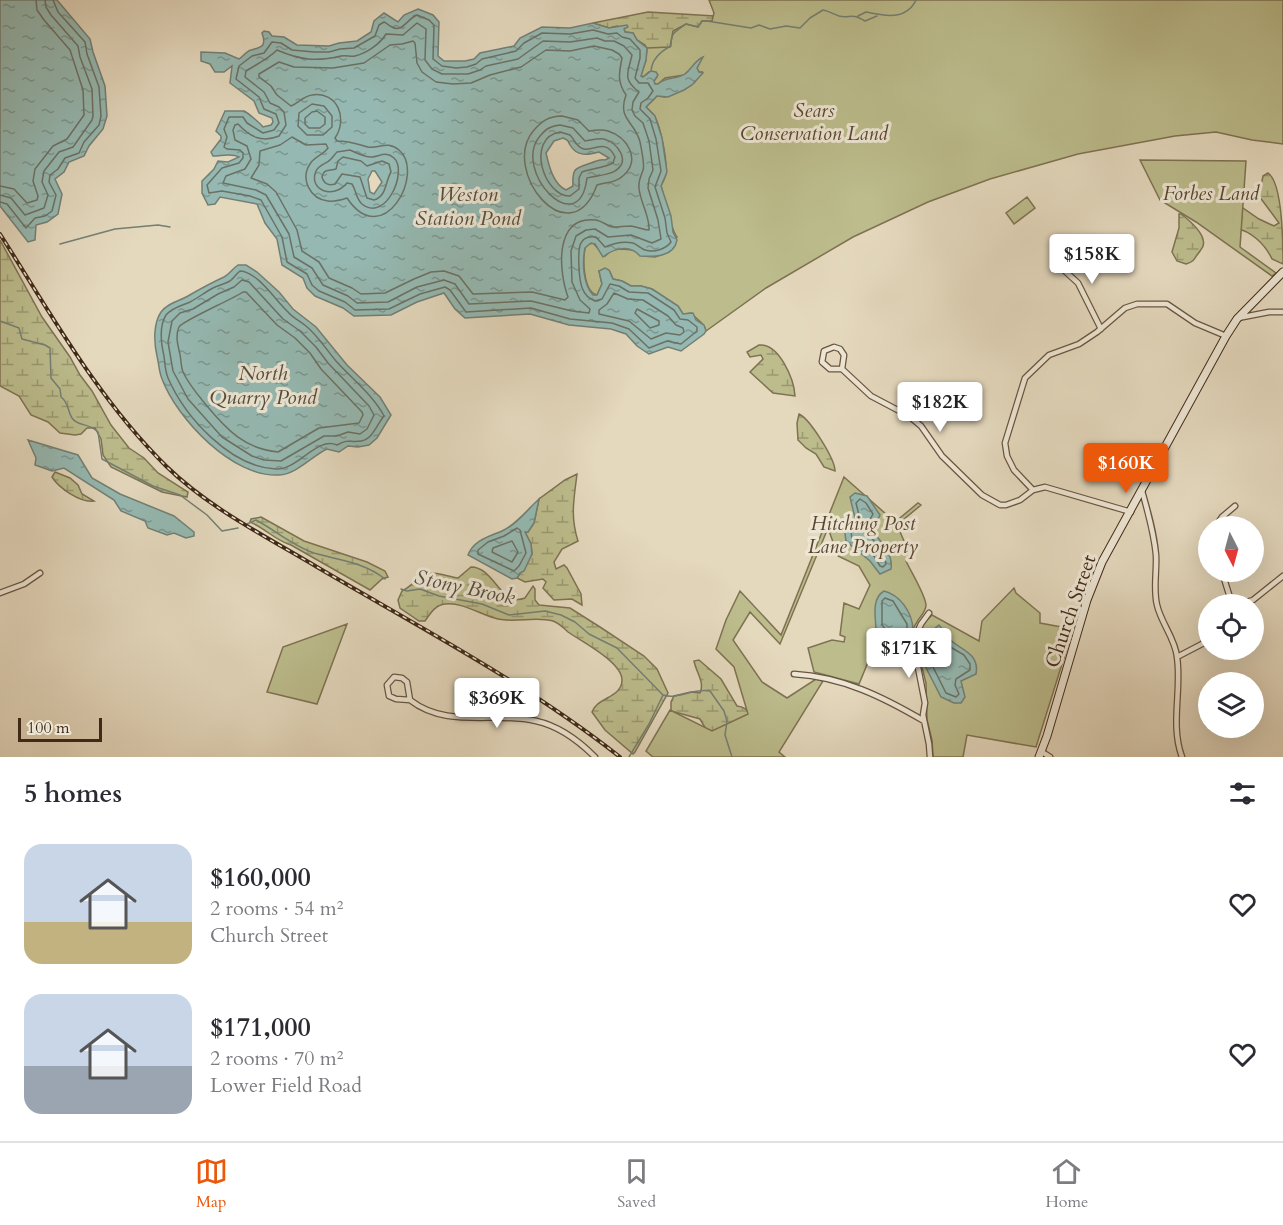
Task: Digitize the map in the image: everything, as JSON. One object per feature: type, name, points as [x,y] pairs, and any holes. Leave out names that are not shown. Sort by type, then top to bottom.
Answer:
[{"type":"street","points":[[1055,262],[1078,283],[1101,329]]},
{"type":"street","name":"Church Street","points":[[1040,754],[1097,574],[1226,336],[1237,319],[1283,272]]},
{"type":"street","points":[[1033,490],[1014,470],[1007,456],[1005,443],[1025,378],[1049,355],[1079,344],[1125,308],[1137,304],[1167,304],[1195,323],[1226,336]]},
{"type":"street","points":[[1237,319],[1269,312],[1283,312]]},
{"type":"street","points":[[842,369],[845,359],[843,352],[834,347],[824,351],[822,358],[825,367],[832,370],[842,369],[871,396],[909,416],[921,426],[942,456],[982,495],[1000,505],[1020,500],[1033,490],[1045,487],[1131,512]]},
{"type":"street","points":[[1142,491],[1156,554],[1157,605],[1174,644],[1177,657],[1179,696],[1176,725],[1177,742],[1182,757]]},
{"type":"street","points":[[1223,516],[1235,506]]},
{"type":"street","points":[[0,593],[24,584],[40,573]]},
{"type":"street","points":[[1260,594],[1283,576]]},
{"type":"street","points":[[929,613],[913,642],[925,703],[924,721],[930,757]]},
{"type":"street","points":[[1177,657],[1198,646]]},
{"type":"street","points":[[794,674],[820,676],[868,691],[924,721]]},
{"type":"street","points":[[410,700],[409,685],[405,679],[398,677],[388,681],[386,689],[389,696],[410,700],[425,710],[442,716],[518,719],[543,723],[567,735],[595,757]]},
{"type":"street","points":[[1040,754],[1050,757]]},
{"type":"green space","name":"Sears Conservation Land","points":[[709,0],[1283,0],[1283,144],[1216,132],[1175,136],[1078,154],[990,179],[928,202],[853,237],[766,288],[706,331],[702,323],[691,313],[683,314],[678,306],[652,289],[631,286],[613,279],[610,272],[599,271],[602,284],[597,295],[592,292],[586,281],[584,257],[586,245],[593,243],[605,256],[612,250],[620,249],[634,250],[643,256],[655,257],[669,252],[677,237],[661,186],[666,176],[665,152],[655,117],[646,107],[657,96],[665,97],[694,83],[702,72],[699,72],[697,68],[702,58],[684,75],[665,78],[658,84],[654,81],[657,77],[649,72],[643,77],[641,75],[647,48],[670,47],[673,31],[686,24],[698,27],[702,21],[712,21],[714,13]]},
{"type":"green space","points":[[648,12],[719,15],[665,78],[645,45],[637,40],[633,33],[625,32],[617,26],[609,28],[593,23]]},
{"type":"green space","name":"Forbes Land","points":[[1140,160],[1246,161],[1240,247],[1276,273],[1272,276],[1196,222],[1160,200]]},
{"type":"green space","points":[[1268,173],[1277,188],[1283,264],[1272,259],[1266,248],[1252,235],[1235,228],[1240,206],[1274,226],[1279,223],[1259,196],[1263,176]]},
{"type":"green space","points":[[1027,197],[1035,208],[1014,224],[1006,213]]},
{"type":"green space","points":[[1179,214],[1196,228],[1204,242],[1194,260],[1186,264],[1177,261],[1172,252],[1179,228]]},
{"type":"green space","points":[[0,240],[42,317],[92,391],[111,425],[129,448],[144,458],[158,473],[188,492],[187,497],[162,492],[111,467],[103,455],[101,439],[95,428],[87,428],[81,434],[75,435],[60,433],[48,422],[31,415],[19,396],[0,386]]},
{"type":"green space","points":[[759,345],[773,350],[784,363],[792,381],[795,396],[773,393],[750,372],[763,359],[761,355],[750,357],[747,352]]},
{"type":"green space","points":[[799,414],[804,417],[821,440],[835,471],[824,467],[816,454],[798,440]]},
{"type":"green space","points":[[55,472],[70,478],[78,485],[82,494],[94,501],[83,500],[65,490],[52,477]]},
{"type":"green space","points":[[577,474],[573,515],[578,541],[562,549],[554,562],[556,569],[564,565],[567,568],[581,594],[582,605],[572,599],[554,600],[543,588],[546,582],[543,579],[525,582],[517,578],[532,554],[531,544],[525,532],[528,532],[534,523],[539,499]]},
{"type":"green space","name":"Hitching Post Lane Property","points":[[844,477],[895,522],[918,503],[921,505],[897,525],[912,559],[906,561],[921,589],[926,605],[911,635],[913,659],[873,650],[859,684],[814,672],[808,648],[832,640],[844,642],[845,637],[840,635],[844,603],[859,609],[870,585],[859,566],[838,556],[828,528],[780,644],[750,612],[733,640],[762,682],[787,698],[816,679],[823,681],[779,752],[785,757],[653,757],[646,751],[670,710],[712,731],[748,714],[734,667],[716,649],[726,620],[740,591],[781,635]]},
{"type":"green space","points":[[261,517],[304,541],[367,562],[385,571],[388,577],[382,579],[370,590],[250,522],[251,519]]},
{"type":"green space","points":[[471,567],[486,573],[503,593],[516,600],[525,598],[533,586],[535,600],[539,605],[570,608],[644,656],[657,669],[668,693],[633,754],[605,730],[592,712],[599,703],[614,694],[621,686],[620,673],[608,659],[557,623],[539,619],[498,619],[452,604],[438,606],[425,621],[419,621],[400,608],[398,600],[402,591],[422,576],[435,573],[458,578]]},
{"type":"green space","points":[[1014,588],[1016,593],[1040,613],[1040,623],[1073,629],[1036,747],[967,735],[963,757],[933,757],[927,720],[926,683],[917,647],[922,625],[932,615],[979,641],[982,621]]},
{"type":"green space","points":[[347,624],[317,704],[267,692],[283,647]]},
{"type":"green space","points":[[699,660],[721,679],[737,706],[749,713],[752,736],[707,731],[700,719],[671,711],[674,696],[691,692],[700,693],[701,681],[694,661]]},
{"type":"water","points":[[0,0],[57,0],[90,39],[105,86],[107,116],[103,129],[84,156],[69,162],[64,172],[55,179],[62,194],[58,214],[47,222],[36,225],[35,240],[28,242],[0,206]]},
{"type":"water","name":"Weston Station Pond","points":[[418,9],[433,15],[439,22],[438,56],[444,61],[465,61],[474,59],[480,53],[514,46],[520,38],[542,27],[570,28],[593,23],[609,28],[627,25],[625,32],[633,33],[637,40],[647,48],[641,76],[651,71],[656,72],[658,75],[654,81],[655,84],[685,74],[703,57],[697,68],[703,73],[692,85],[668,97],[657,96],[646,107],[655,116],[662,138],[667,172],[661,186],[677,240],[675,246],[668,253],[657,256],[640,256],[632,250],[622,249],[612,251],[603,257],[595,244],[591,243],[585,248],[584,266],[585,279],[593,295],[597,295],[602,284],[599,271],[605,268],[609,270],[613,279],[631,286],[652,289],[678,306],[683,314],[693,313],[696,320],[704,325],[706,331],[704,334],[681,351],[668,347],[649,354],[637,346],[626,334],[611,329],[569,325],[530,314],[465,318],[455,309],[444,293],[417,302],[391,315],[354,316],[343,308],[315,296],[307,288],[303,278],[282,265],[277,239],[265,223],[257,204],[220,197],[215,204],[208,205],[202,193],[202,181],[214,169],[218,161],[228,162],[239,157],[213,156],[211,152],[221,139],[216,131],[225,111],[244,111],[263,127],[273,122],[272,118],[259,113],[254,101],[230,83],[232,66],[224,72],[215,72],[210,64],[201,61],[201,52],[225,53],[239,59],[249,51],[262,46],[264,31],[269,32],[272,36],[284,37],[297,45],[329,46],[357,41],[371,32],[374,21],[384,13],[398,22],[404,15]],"holes":[[[563,138],[568,140],[576,152],[587,154],[599,152],[609,158],[578,168],[574,172],[573,186],[566,190],[555,179],[546,153],[554,141]],[[372,171],[375,171],[382,182],[374,194],[370,192],[368,179]]]},
{"type":"water","name":"North Quarry Pond","points":[[238,265],[246,265],[257,272],[279,292],[293,309],[316,327],[347,365],[380,397],[391,415],[377,438],[369,445],[348,446],[339,452],[327,449],[286,474],[261,473],[243,467],[209,443],[180,411],[169,395],[160,374],[155,340],[158,317],[167,306],[224,277]]},
{"type":"water","points":[[28,440],[78,455],[92,478],[120,494],[174,516],[194,532],[194,536],[186,538],[174,533],[167,535],[148,528],[145,521],[121,511],[114,500],[64,468],[52,471],[35,465],[36,458]]},
{"type":"water","points":[[855,493],[867,496],[880,515],[872,528],[889,555],[891,569],[880,574],[870,561],[846,541],[844,525],[856,522],[850,497]]},
{"type":"water","points":[[539,499],[534,523],[528,532],[525,532],[531,544],[532,554],[524,571],[517,578],[512,579],[468,555],[478,542],[512,525]]},
{"type":"water","points":[[884,591],[900,600],[910,616],[913,629],[905,639],[908,648],[906,654],[889,643],[876,628],[876,602]]},
{"type":"water","points":[[939,625],[947,637],[968,652],[975,661],[976,674],[961,681],[965,697],[961,703],[954,703],[941,697],[922,660],[924,655],[937,658],[937,649],[926,638]]},
{"type":"waterway","points":[[858,16],[866,12],[901,14],[912,7],[916,0]]},
{"type":"waterway","points":[[651,71],[658,56],[671,46],[674,33],[686,24],[698,27],[702,21],[707,21],[751,28],[759,25],[770,29],[786,26],[800,28],[823,10],[865,21],[877,16]]},
{"type":"waterway","points":[[60,244],[115,229],[158,225],[170,227]]},
{"type":"waterway","name":"Stony Brook","points":[[0,321],[19,328],[22,339],[50,348],[51,378],[60,389],[61,397],[74,421],[98,432],[102,459],[153,486],[180,495],[207,515],[222,531],[238,528]]},
{"type":"waterway","name":"Stony Brook","points":[[247,524],[256,520],[306,550],[360,565],[385,579]]},
{"type":"waterway","name":"Stony Brook","points":[[401,589],[407,591],[420,589],[439,596],[482,604],[509,615],[545,611],[575,622],[589,634],[617,648],[663,695],[675,696],[704,690],[710,691],[724,711],[727,721],[725,735],[732,757]]},
{"type":"waterway","points":[[629,757],[663,695]]},
{"type":"railway","points":[[0,234],[97,384],[141,440],[183,481],[238,521],[510,680],[620,757]]}]
